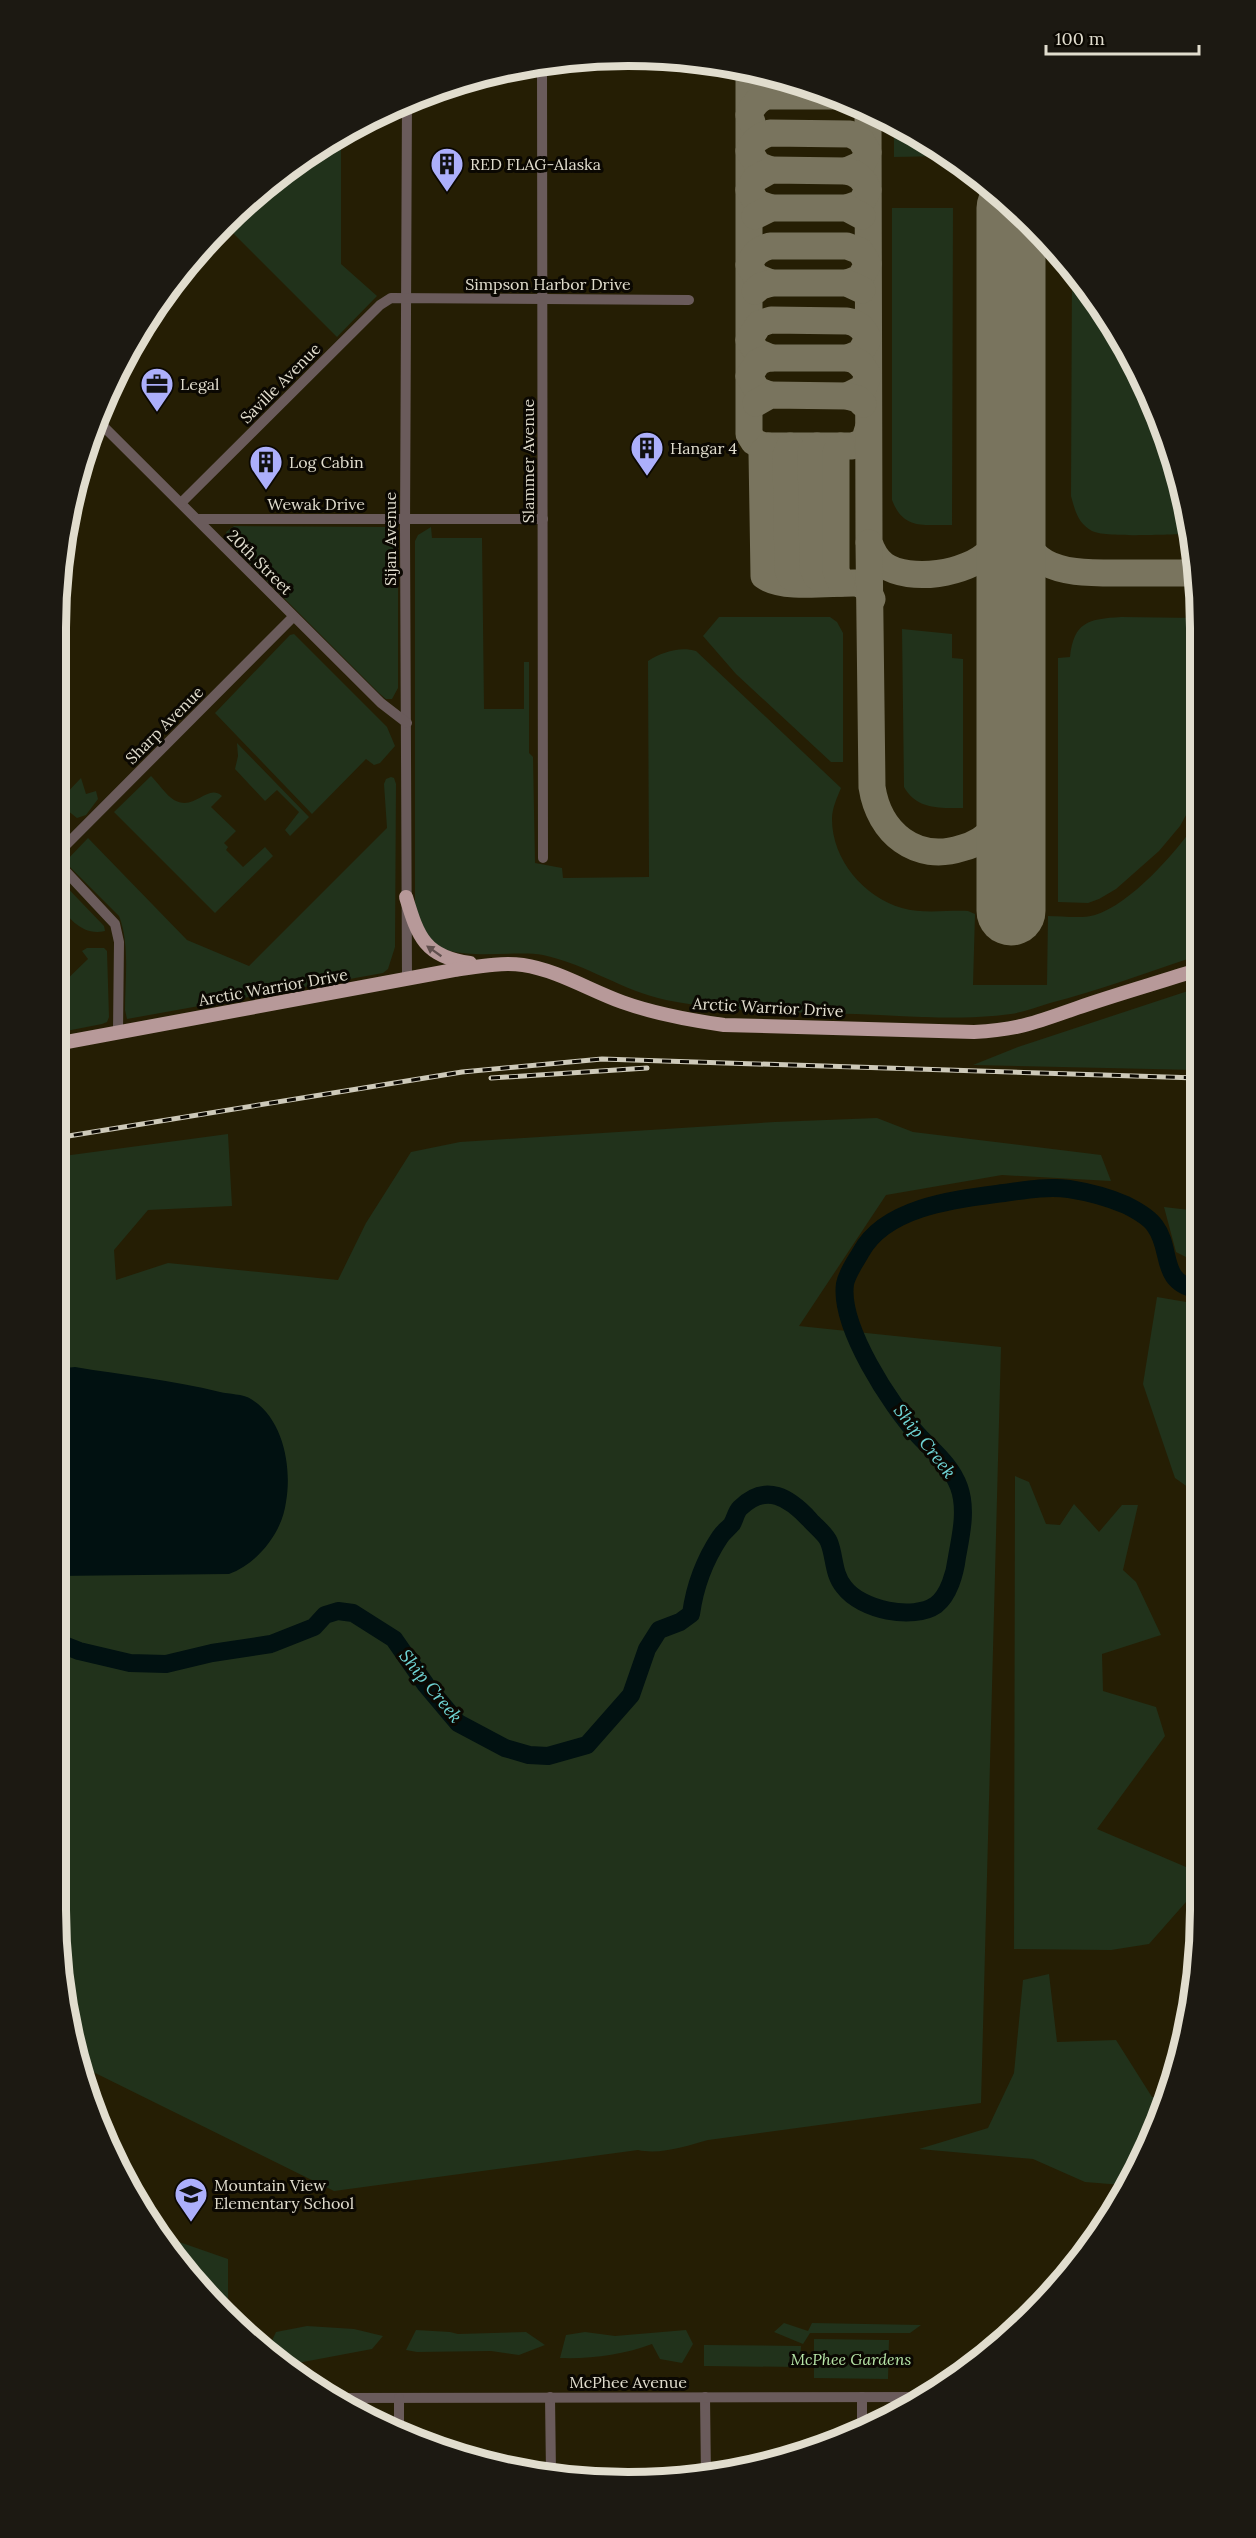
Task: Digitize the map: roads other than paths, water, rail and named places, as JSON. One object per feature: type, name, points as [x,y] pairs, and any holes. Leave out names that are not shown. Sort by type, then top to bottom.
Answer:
[{"type":"main road","points":[[406,897],[416,930],[425,944],[440,956],[490,965]]},
{"type":"main road","name":"Arctic Warrior Drive","points":[[66,1042],[407,978],[490,965],[522,965],[547,970],[621,1002],[648,1011],[695,1021],[724,1025],[974,1032],[999,1031],[1036,1024],[1076,1008],[1190,972]]},
{"type":"street","name":"Slammer Avenue","points":[[542,73],[543,858]]},
{"type":"street","name":"Sijan Avenue","points":[[407,112],[405,519],[407,978]]},
{"type":"street","name":"Saville Avenue","points":[[181,503],[380,304],[391,297],[407,297]]},
{"type":"street","name":"Simpson Harbor Drive","points":[[407,297],[688,300]]},
{"type":"street","name":"20th Street","points":[[104,427],[381,703],[407,723]]},
{"type":"street","name":"Wewak Drive","points":[[196,519],[543,519]]},
{"type":"street","name":"Sharp Avenue","points":[[66,845],[293,616]]},
{"type":"street","points":[[66,872],[115,924],[119,942],[118,1032]]},
{"type":"street","points":[[550,2397],[551,2466]]},
{"type":"street","points":[[705,2397],[706,2466]]},
{"type":"street","points":[[862,2397],[862,2421]]},
{"type":"street","name":"McPhee Avenue","points":[[349,2398],[909,2397]]},
{"type":"street","points":[[399,2398],[399,2423]]},
{"type":"waterway","name":"Ship Creek","points":[[66,1646],[130,1663],[166,1664],[212,1653],[271,1644],[314,1627],[325,1615],[338,1611],[353,1613],[394,1639],[426,1685],[458,1723],[505,1748],[529,1755],[548,1756],[587,1745],[631,1695],[647,1649],[659,1630],[680,1622],[691,1614],[701,1574],[714,1546],[732,1524],[737,1511],[759,1496],[777,1496],[786,1500],[826,1536],[840,1582],[862,1602],[888,1611],[914,1612],[936,1605],[944,1596],[955,1570],[962,1531],[963,1504],[959,1487],[947,1465],[908,1423],[882,1386],[858,1343],[845,1301],[845,1284],[852,1267],[872,1237],[887,1224],[925,1207],[966,1198],[1045,1188],[1084,1192],[1126,1205],[1149,1220],[1160,1235],[1172,1273],[1177,1280],[1190,1288]]},
{"type":"railway","points":[[66,1136],[462,1072],[602,1059],[1190,1078]]},
{"type":"railway","points":[[491,1078],[647,1068]]},
{"type":"place","name":"RED FLAG-Alaska","points":[[447,193]]},
{"type":"place","name":"Legal","points":[[157,413]]},
{"type":"place","name":"Hangar 4","points":[[647,477]]},
{"type":"place","name":"Log Cabin","points":[[266,491]]},
{"type":"place","name":"Mountain View Elementary School","points":[[191,2223]]},
{"type":"park label","name":"McPhee Gardens","points":[[851,2359]]}]
